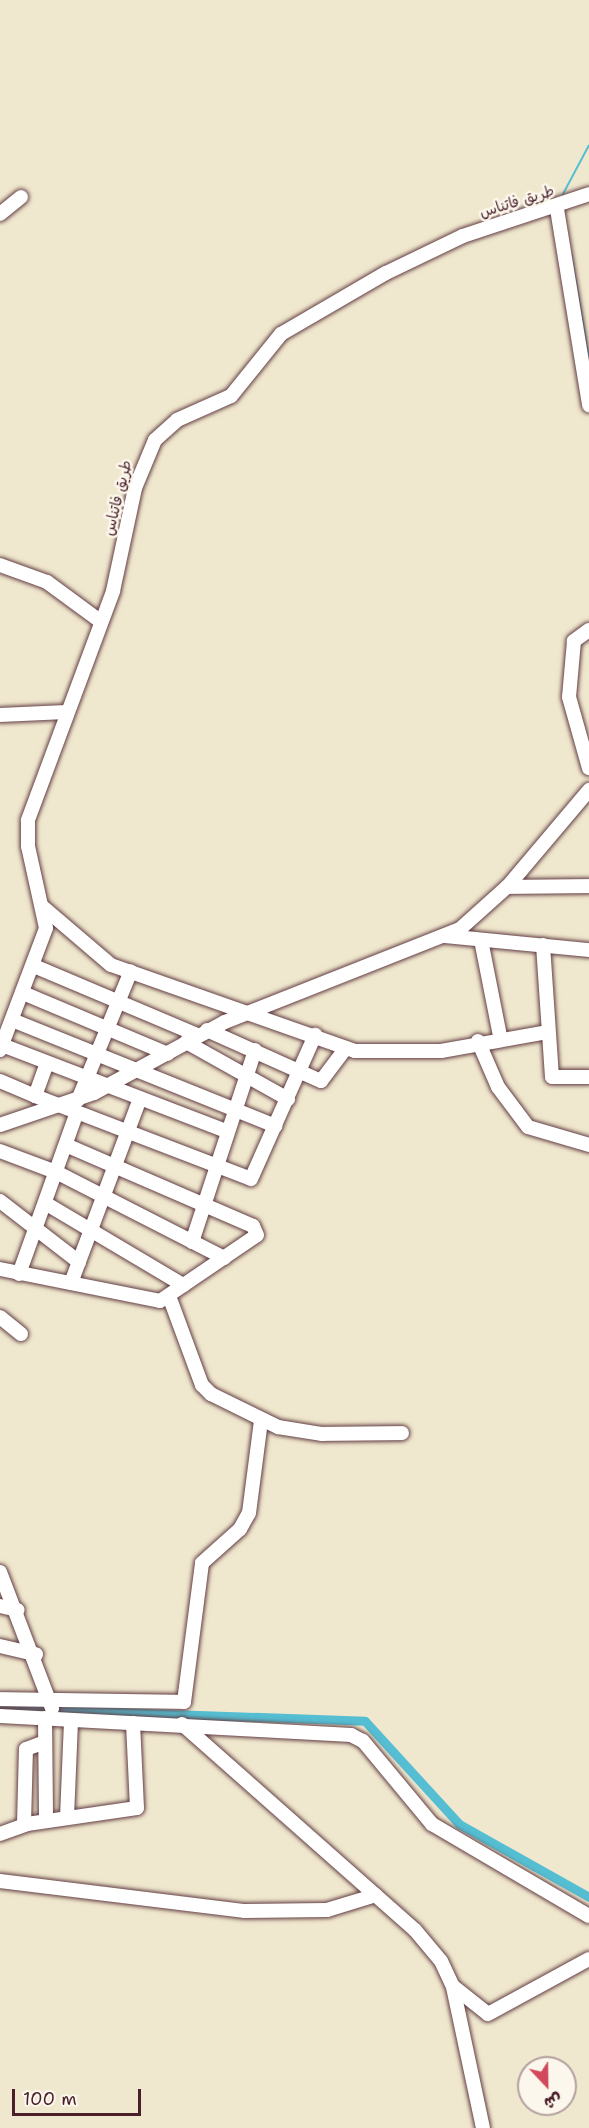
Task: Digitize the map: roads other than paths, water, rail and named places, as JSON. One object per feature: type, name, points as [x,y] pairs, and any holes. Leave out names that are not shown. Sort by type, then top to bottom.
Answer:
[{"type":"street","name":"طريق فاتناس","points":[[1,1047],[46,928],[28,846],[28,820],[66,712],[113,591],[140,473],[165,429],[231,396],[280,334],[386,273],[463,236],[557,209],[589,194]]},
{"type":"street","points":[[0,214],[21,197]]},
{"type":"street","points":[[557,209],[589,405]]},
{"type":"street","points":[[0,564],[47,582],[100,621]]},
{"type":"street","points":[[589,630],[579,633],[572,646],[569,697],[589,768]]},
{"type":"street","points":[[0,715],[66,712]]},
{"type":"street","points":[[0,1125],[78,1100],[110,1086],[196,1036],[253,1011],[445,936],[507,887],[589,790]]},
{"type":"street","points":[[507,887],[589,886]]},
{"type":"street","points":[[43,907],[94,956],[131,971],[253,1011],[346,1048],[380,1054],[441,1051],[500,1036],[548,1032]]},
{"type":"street","points":[[445,936],[589,950]]},
{"type":"street","points":[[481,940],[500,1036]]},
{"type":"street","points":[[543,945],[548,1032],[554,1079],[589,1077]]},
{"type":"street","points":[[33,966],[196,1036],[255,1050],[321,1081],[328,1079],[346,1048]]},
{"type":"street","points":[[78,1100],[131,971]]},
{"type":"street","points":[[23,993],[168,1054]]},
{"type":"street","points":[[12,1020],[276,1126]]},
{"type":"street","points":[[0,1081],[76,1116],[213,1168],[253,1178],[315,1035]]},
{"type":"street","points":[[196,1036],[245,1075],[288,1099]]},
{"type":"street","points":[[478,1041],[498,1087],[528,1127],[589,1146]]},
{"type":"street","points":[[1,1047],[226,1131]]},
{"type":"street","points":[[192,1242],[213,1168],[255,1050]]},
{"type":"street","points":[[35,1096],[47,1063]]},
{"type":"street","points":[[71,1283],[140,1098]]},
{"type":"street","points":[[19,1274],[76,1116]]},
{"type":"street","points":[[0,1269],[159,1300],[169,1296],[254,1239],[257,1229],[66,1145]]},
{"type":"street","points":[[0,1151],[56,1172],[224,1258]]},
{"type":"street","points":[[0,1201],[79,1262]]},
{"type":"street","points":[[45,1203],[183,1285]]},
{"type":"street","points":[[169,1296],[205,1389],[261,1421],[322,1434],[402,1433]]},
{"type":"street","points":[[0,1317],[21,1334]]},
{"type":"street","points":[[0,1699],[184,1702],[202,1563],[240,1529],[249,1514],[261,1421]]},
{"type":"street","points":[[0,1572],[36,1654],[50,1700],[50,1718],[45,1742],[46,1820]]},
{"type":"street","points":[[0,1606],[18,1610]]},
{"type":"street","points":[[0,1646],[36,1654]]},
{"type":"street","points":[[0,1716],[182,1724],[358,1737],[432,1824],[589,1916]]},
{"type":"street","points":[[68,1817],[71,1720]]},
{"type":"street","points":[[0,1834],[24,1824],[138,1806],[133,1723]]},
{"type":"street","points":[[182,1724],[376,1895],[428,1945],[453,1987],[483,2128]]},
{"type":"street","points":[[24,1824],[26,1746],[45,1742]]},
{"type":"street","points":[[0,1881],[244,1911],[327,1910],[376,1895]]},
{"type":"street","points":[[453,1987],[488,2014],[589,1959]]},
{"type":"waterway","points":[[563,194],[589,145]]},
{"type":"waterway","points":[[571,253],[589,358]]},
{"type":"waterway","points":[[0,1708],[41,1709]]},
{"type":"waterway","points":[[57,1710],[365,1721],[459,1824],[589,1897]]}]
